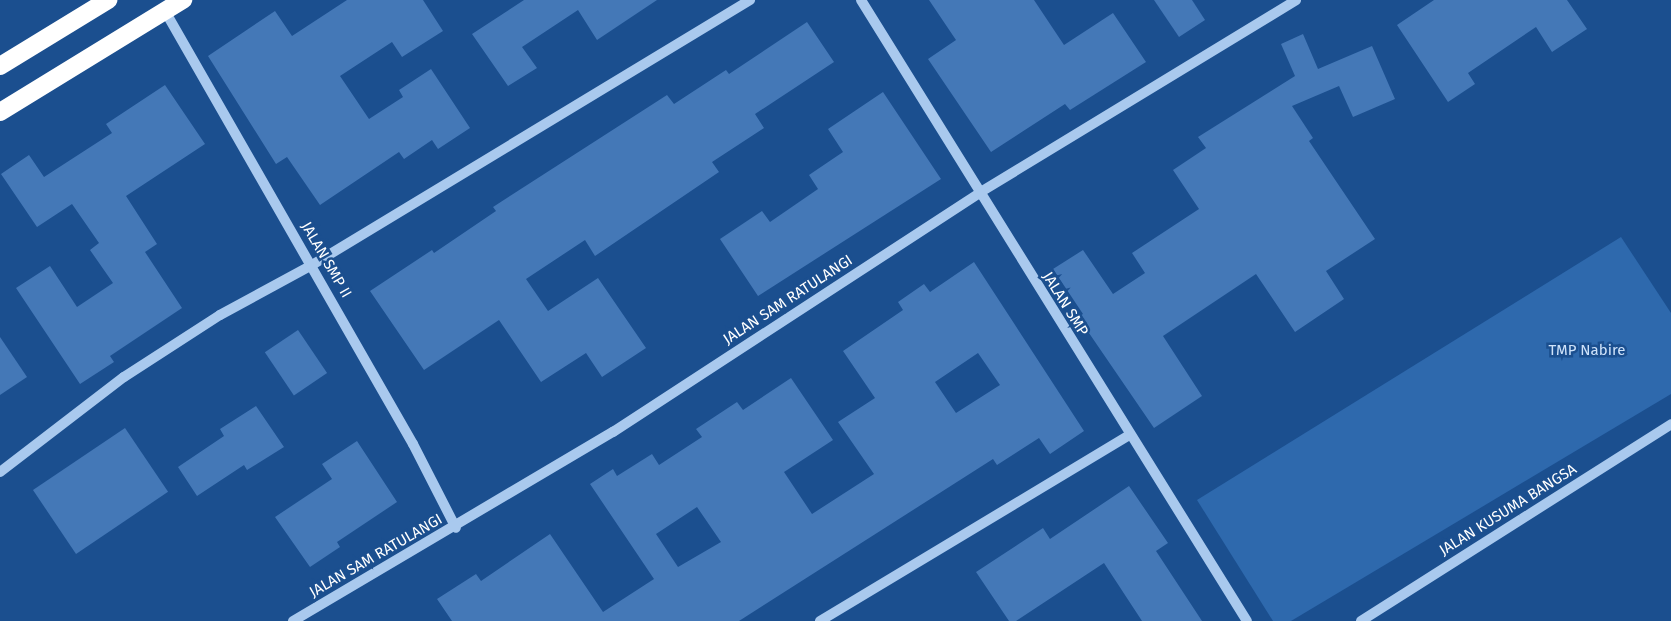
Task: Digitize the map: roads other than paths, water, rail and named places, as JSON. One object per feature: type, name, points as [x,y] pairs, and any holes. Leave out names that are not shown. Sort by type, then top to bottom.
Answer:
[{"type":"highway","points":[[0,66],[108,0]]},
{"type":"highway","points":[[0,112],[183,0]]},
{"type":"street","points":[[0,472],[124,377],[220,315],[312,265],[750,0]]},
{"type":"street","name":"JALAN SMP","points":[[861,0],[1247,621]]},
{"type":"street","name":"JALAN SAM RATULANGI","points":[[293,621],[456,528],[613,432],[979,193],[1296,0]]},
{"type":"street","name":"JALAN SMP II","points":[[165,11],[413,444],[456,528]]},
{"type":"street","name":"JALAN KUSUMA BANGSA","points":[[1361,621],[1671,424]]},
{"type":"street","points":[[820,621],[1130,435]]},
{"type":"park label","name":"TMP Nabire","points":[[1587,351]]}]
